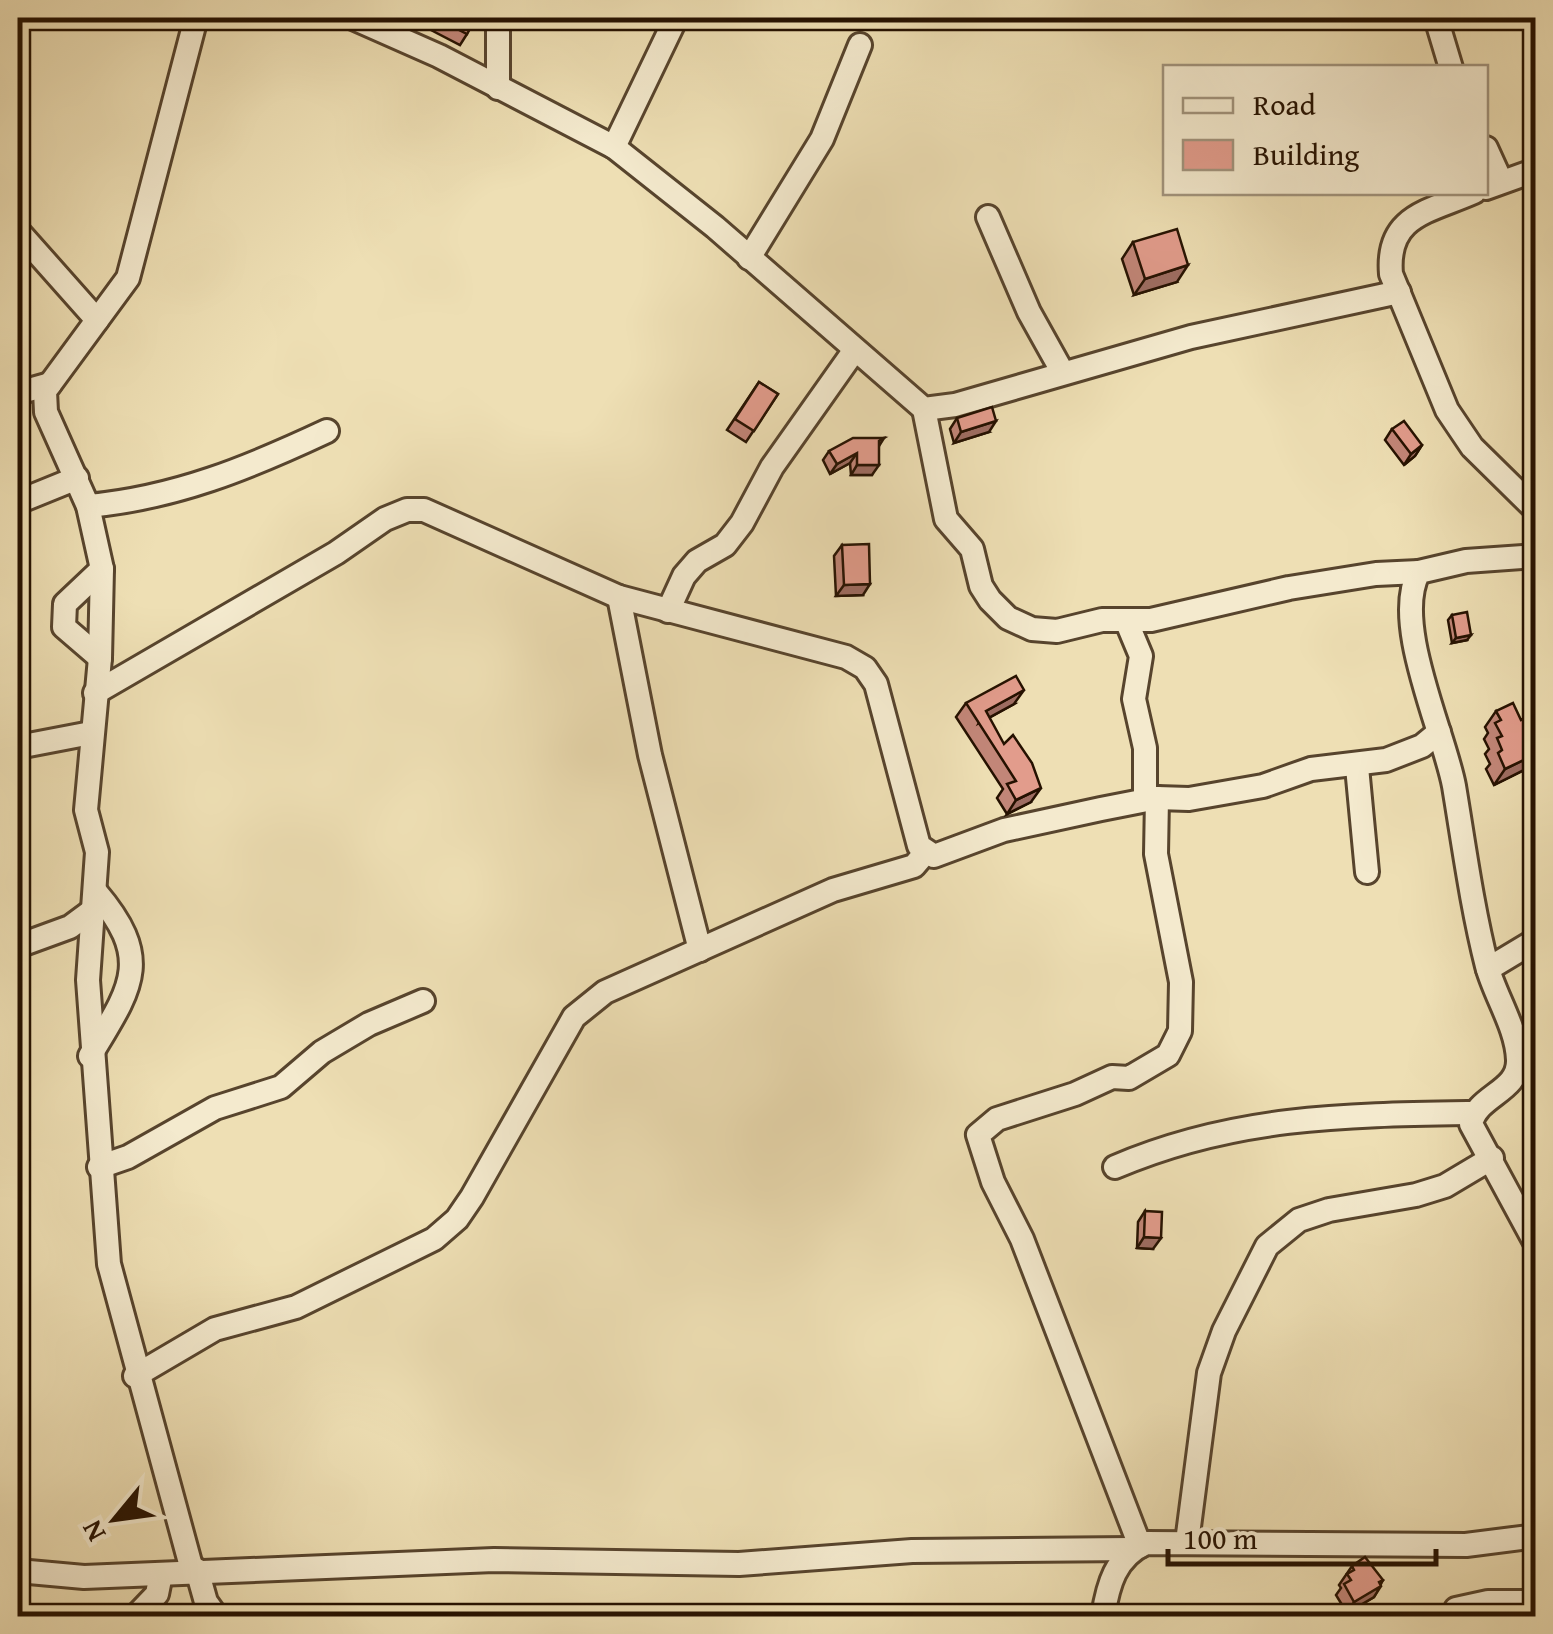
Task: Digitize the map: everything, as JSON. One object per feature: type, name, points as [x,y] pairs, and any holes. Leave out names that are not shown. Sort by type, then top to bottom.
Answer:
[{"type":"street","points":[[196,18],[128,278],[45,391],[46,412],[88,506],[102,569],[100,658],[86,810],[97,852],[88,980],[90,1056],[109,1264],[136,1376],[194,1570],[216,1616]]},
{"type":"street","points":[[353,18],[614,147],[924,409],[946,519],[972,550],[980,586],[990,600],[1008,618],[1032,629],[1057,631],[1102,620],[1183,616],[1220,603],[1324,582],[1419,572],[1466,561],[1536,556]]},
{"type":"street","points":[[498,18],[498,88]]},
{"type":"street","points":[[614,147],[676,18]]},
{"type":"street","points":[[1436,18],[1450,65]]},
{"type":"street","points":[[749,258],[822,139],[860,45]]},
{"type":"street","points":[[1488,157],[1494,184],[1536,170]]},
{"type":"street","points":[[1467,195],[1412,218],[1396,232],[1389,250],[1391,274],[1447,410],[1472,447],[1536,510]]},
{"type":"street","points":[[988,217],[1029,312],[1063,373]]},
{"type":"street","points":[[18,232],[97,320]]},
{"type":"street","points":[[924,409],[955,405],[1226,328],[1399,292]]},
{"type":"street","points":[[668,610],[690,568],[726,545],[742,523],[772,466],[854,351]]},
{"type":"street","points":[[18,393],[50,384]]},
{"type":"street","points":[[88,506],[137,501],[191,488],[327,431]]},
{"type":"street","points":[[18,502],[77,478]]},
{"type":"street","points":[[95,692],[407,510],[447,517],[619,597],[846,657],[865,668],[876,684],[919,846],[925,853],[944,855],[1004,830],[1151,799],[1189,799],[1263,786],[1312,769],[1358,767],[1406,754],[1438,732]]},
{"type":"street","points":[[100,658],[64,627],[65,604],[102,569]]},
{"type":"street","points":[[1115,1167],[1172,1143],[1286,1120],[1473,1113],[1512,1081],[1518,1057],[1488,969],[1459,835],[1454,785],[1413,623],[1410,596],[1419,572]]},
{"type":"street","points":[[619,597],[650,755],[700,950]]},
{"type":"street","points":[[1126,620],[1141,656],[1134,699],[1144,748],[1156,854],[1181,982],[1180,1031],[1168,1055],[1129,1078],[1112,1077],[1075,1094],[997,1119],[978,1135],[993,1182],[1022,1240],[1061,1348],[1131,1513],[1136,1548]]},
{"type":"street","points":[[18,746],[90,734]]},
{"type":"street","points":[[1358,767],[1367,872]]},
{"type":"street","points":[[136,1376],[215,1329],[296,1306],[434,1239],[457,1219],[472,1198],[574,1016],[634,976],[834,890],[914,866],[925,853]]},
{"type":"street","points":[[18,946],[70,927],[94,901]]},
{"type":"street","points":[[90,1056],[128,994],[130,946],[122,923],[94,901]]},
{"type":"street","points":[[1488,969],[1536,940]]},
{"type":"street","points":[[99,1167],[128,1157],[215,1108],[282,1087],[322,1052],[369,1024],[424,1001]]},
{"type":"street","points":[[1473,1113],[1474,1131],[1536,1244]]},
{"type":"street","points":[[1187,1542],[1209,1373],[1224,1331],[1267,1246],[1299,1220],[1328,1210],[1416,1196],[1445,1186],[1492,1158]]},
{"type":"street","points":[[18,1571],[84,1576],[494,1560],[739,1564],[912,1551],[1136,1548],[1187,1542],[1466,1545],[1536,1536]]},
{"type":"street","points":[[1102,1616],[1115,1570],[1136,1548]]},
{"type":"street","points":[[136,1616],[157,1594],[161,1574]]},
{"type":"street","points":[[1456,1609],[1488,1602],[1536,1602]]},
{"type":"building","points":[[436,18],[470,18],[475,20],[467,34]]},
{"type":"building","points":[[1177,229],[1188,265],[1145,279],[1133,242]]},
{"type":"building","points":[[759,382],[778,394],[754,431],[735,419]]},
{"type":"building","points":[[992,407],[996,421],[961,432],[957,418]]},
{"type":"building","points":[[1404,421],[1422,445],[1411,454],[1392,429]]},
{"type":"building","points":[[853,438],[884,438],[879,441],[879,465],[857,465],[857,453],[837,464],[829,451]]},
{"type":"building","points":[[869,544],[870,584],[844,585],[842,545]]},
{"type":"building","points":[[1467,612],[1471,635],[1456,638],[1452,615]]},
{"type":"building","points":[[1016,676],[1024,690],[986,711],[1004,744],[1013,735],[1032,763],[1041,788],[1016,800],[1007,784],[1016,781],[966,703]]},
{"type":"building","points":[[1513,703],[1521,720],[1534,714],[1536,717],[1536,754],[1505,769],[1498,753],[1502,750],[1497,738],[1502,736],[1495,723],[1501,720],[1496,711]]},
{"type":"building","points":[[1145,1211],[1162,1212],[1161,1238],[1144,1237]]},
{"type":"building","points":[[1365,1557],[1383,1580],[1379,1582],[1381,1586],[1354,1602],[1344,1584],[1351,1580],[1347,1574],[1354,1570],[1352,1566]]}]
